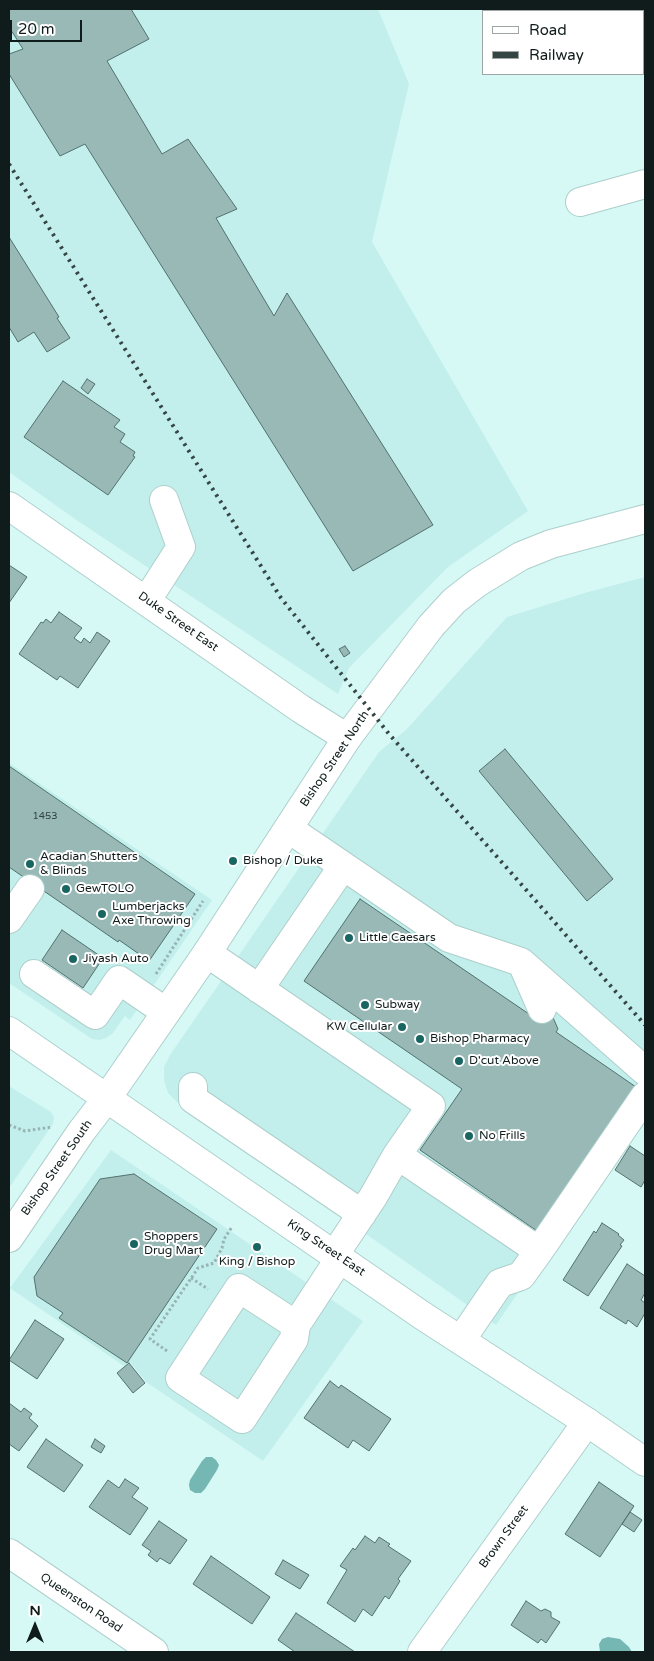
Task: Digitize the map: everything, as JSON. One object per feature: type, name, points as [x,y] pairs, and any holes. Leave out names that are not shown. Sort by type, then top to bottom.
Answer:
[{"type":"main road","points":[[580,202],[645,184]]},
{"type":"main road","points":[[147,600],[181,547],[164,500]]},
{"type":"main road","name":"Duke Street East","points":[[9,506],[302,709],[347,738]]},
{"type":"main road","name":"Bishop Street North","points":[[107,1098],[207,953],[347,738],[431,626],[454,601],[477,583],[521,556],[551,544],[645,519]]},
{"type":"main road","points":[[289,829],[449,938],[521,962],[645,1071]]},
{"type":"main road","points":[[259,989],[343,866]]},
{"type":"main road","points":[[9,919],[30,889]]},
{"type":"main road","points":[[207,953],[431,1106],[397,1155],[296,1325],[294,1339],[242,1419],[180,1378],[240,1288],[296,1325]]},
{"type":"main road","points":[[521,962],[542,1009]]},
{"type":"main road","points":[[34,974],[95,1015],[119,980],[166,1012]]},
{"type":"main road","name":"King Street East","points":[[9,1031],[337,1256],[645,1462]]},
{"type":"main road","points":[[193,1086],[193,1099],[362,1214]]},
{"type":"main road","points":[[462,1340],[500,1283],[521,1276],[645,1096]]},
{"type":"main road","name":"Bishop Street South","points":[[9,1238],[107,1098]]},
{"type":"main road","points":[[397,1155],[539,1251]]},
{"type":"main road","name":"Brown Street","points":[[422,1652],[587,1422]]},
{"type":"main road","name":"Queenston Road","points":[[9,1553],[154,1652]]},
{"type":"path","points":[[143,996],[203,901]]},
{"type":"path","points":[[9,1125],[25,1131],[54,1127]]},
{"type":"path","points":[[169,1352],[150,1340],[198,1268],[214,1263],[222,1248],[224,1239],[232,1226]]},
{"type":"path","points":[[191,1278],[212,1291]]},
{"type":"shaded area","points":[[9,9],[378,9],[409,84],[372,242],[528,511],[448,567],[349,668],[338,694],[75,519],[9,472]]},
{"type":"shaded area","points":[[645,577],[645,1108],[496,1325],[177,1102],[168,1093],[164,1080],[164,1067],[170,1055],[379,752],[407,729],[507,617]]},
{"type":"shaded area","points":[[9,763],[212,900],[130,1020],[125,1016],[112,1034],[106,1038],[92,1039],[9,983]]},
{"type":"shaded area","points":[[9,1086],[51,1112],[54,1117],[53,1124],[9,1188]]},
{"type":"shaded area","points":[[111,1150],[363,1321],[263,1461],[146,1382],[130,1362],[124,1366],[10,1288]]},
{"type":"shaded area","points":[[206,1457],[212,1457],[219,1465],[205,1489],[201,1493],[195,1493],[190,1490],[190,1480]]},
{"type":"shaded area","points":[[608,1637],[620,1639],[632,1652],[600,1652],[599,1644],[602,1639]]},
{"type":"building","points":[[9,9],[131,9],[149,39],[107,61],[162,154],[188,139],[237,209],[216,218],[274,316],[287,293],[433,525],[353,571],[85,144],[60,156],[9,74],[9,54],[23,49],[9,27]]},
{"type":"building","points":[[9,237],[70,338],[47,352],[34,332],[18,342],[9,327]]},
{"type":"building","points":[[87,379],[95,384],[88,394],[81,388]]},
{"type":"building","points":[[63,381],[120,420],[114,427],[125,434],[120,442],[135,452],[133,456],[135,457],[108,495],[24,437]]},
{"type":"building","points":[[9,565],[27,577],[9,603]]},
{"type":"building","points":[[59,612],[82,628],[74,638],[81,643],[84,638],[90,643],[97,632],[110,641],[78,688],[60,676],[57,680],[19,654],[41,622],[43,623],[46,619],[51,623]]},
{"type":"building","points":[[345,646],[350,653],[344,657],[339,649]]},
{"type":"building","points":[[505,749],[613,879],[587,901],[479,771]]},
{"type":"building","points":[[9,766],[195,894],[149,961],[119,940],[118,942],[9,867]]},
{"type":"building","points":[[360,899],[529,1014],[548,1006],[558,1029],[556,1032],[636,1087],[537,1231],[420,1150],[462,1089],[304,981]]},
{"type":"building","name":"Jiyash Auto","points":[[62,930],[103,958],[83,988],[42,960]]},
{"type":"building","points":[[630,1146],[645,1156],[645,1180],[641,1187],[615,1170]]},
{"type":"building","points":[[134,1174],[217,1229],[127,1363],[59,1318],[63,1313],[37,1296],[34,1277],[100,1179]]},
{"type":"building","points":[[602,1223],[619,1234],[624,1240],[620,1245],[622,1246],[588,1296],[563,1280],[594,1231],[596,1233]]},
{"type":"building","points":[[627,1264],[645,1276],[645,1293],[641,1300],[645,1303],[645,1313],[637,1327],[628,1320],[626,1324],[600,1308]]},
{"type":"building","points":[[35,1320],[64,1339],[37,1379],[9,1360]]},
{"type":"building","points":[[129,1363],[145,1383],[133,1393],[117,1373]]},
{"type":"building","points":[[330,1381],[339,1388],[341,1385],[391,1419],[369,1451],[353,1440],[348,1448],[304,1418]]},
{"type":"building","points":[[9,1403],[21,1412],[24,1408],[32,1414],[29,1418],[38,1426],[19,1451],[9,1444]]},
{"type":"building","points":[[46,1439],[83,1465],[64,1492],[27,1467]]},
{"type":"building","points":[[95,1439],[105,1446],[101,1453],[91,1447]]},
{"type":"building","points":[[125,1479],[139,1488],[132,1497],[148,1508],[130,1535],[89,1507],[108,1480],[119,1488]]},
{"type":"building","points":[[599,1482],[634,1506],[600,1557],[565,1534]]},
{"type":"building","points":[[630,1512],[642,1520],[634,1532],[622,1524]]},
{"type":"building","points":[[159,1521],[187,1540],[170,1564],[160,1558],[157,1562],[148,1555],[151,1551],[142,1545]]},
{"type":"building","points":[[365,1536],[375,1543],[379,1537],[390,1544],[388,1546],[411,1561],[398,1579],[400,1581],[389,1599],[385,1596],[372,1616],[363,1609],[355,1622],[327,1603],[347,1570],[340,1566],[353,1548],[355,1550]]},
{"type":"building","points":[[211,1556],[270,1597],[252,1624],[193,1584]]},
{"type":"building","points":[[283,1560],[309,1575],[300,1589],[275,1574]]},
{"type":"building","points":[[526,1601],[541,1611],[545,1609],[551,1612],[551,1617],[560,1622],[546,1643],[541,1639],[538,1643],[511,1625]]},
{"type":"building","points":[[296,1613],[355,1652],[295,1652],[278,1640]]},
{"type":"railway","points":[[9,164],[281,598],[389,734],[645,1025]]},
{"type":"place","name":"Bishop / Duke","points":[[233,861]]},
{"type":"place","name":"Acadian Shutters & Blinds","points":[[30,864]]},
{"type":"place","name":"GewTOLO","points":[[66,889]]},
{"type":"place","name":"Lumberjacks Axe Throwing","points":[[102,914]]},
{"type":"place","name":"Little Caesars","points":[[349,938]]},
{"type":"place","name":"Jiyash Auto","points":[[73,959]]},
{"type":"place","name":"Subway","points":[[365,1005]]},
{"type":"place","name":"KW Cellular","points":[[402,1027]]},
{"type":"place","name":"Bishop Pharmacy","points":[[420,1039]]},
{"type":"place","name":"D'cut Above","points":[[459,1061]]},
{"type":"place","name":"No Frills","points":[[469,1136]]},
{"type":"place","name":"Shoppers Drug Mart","points":[[134,1244]]},
{"type":"place","name":"King / Bishop","points":[[257,1247]]}]
